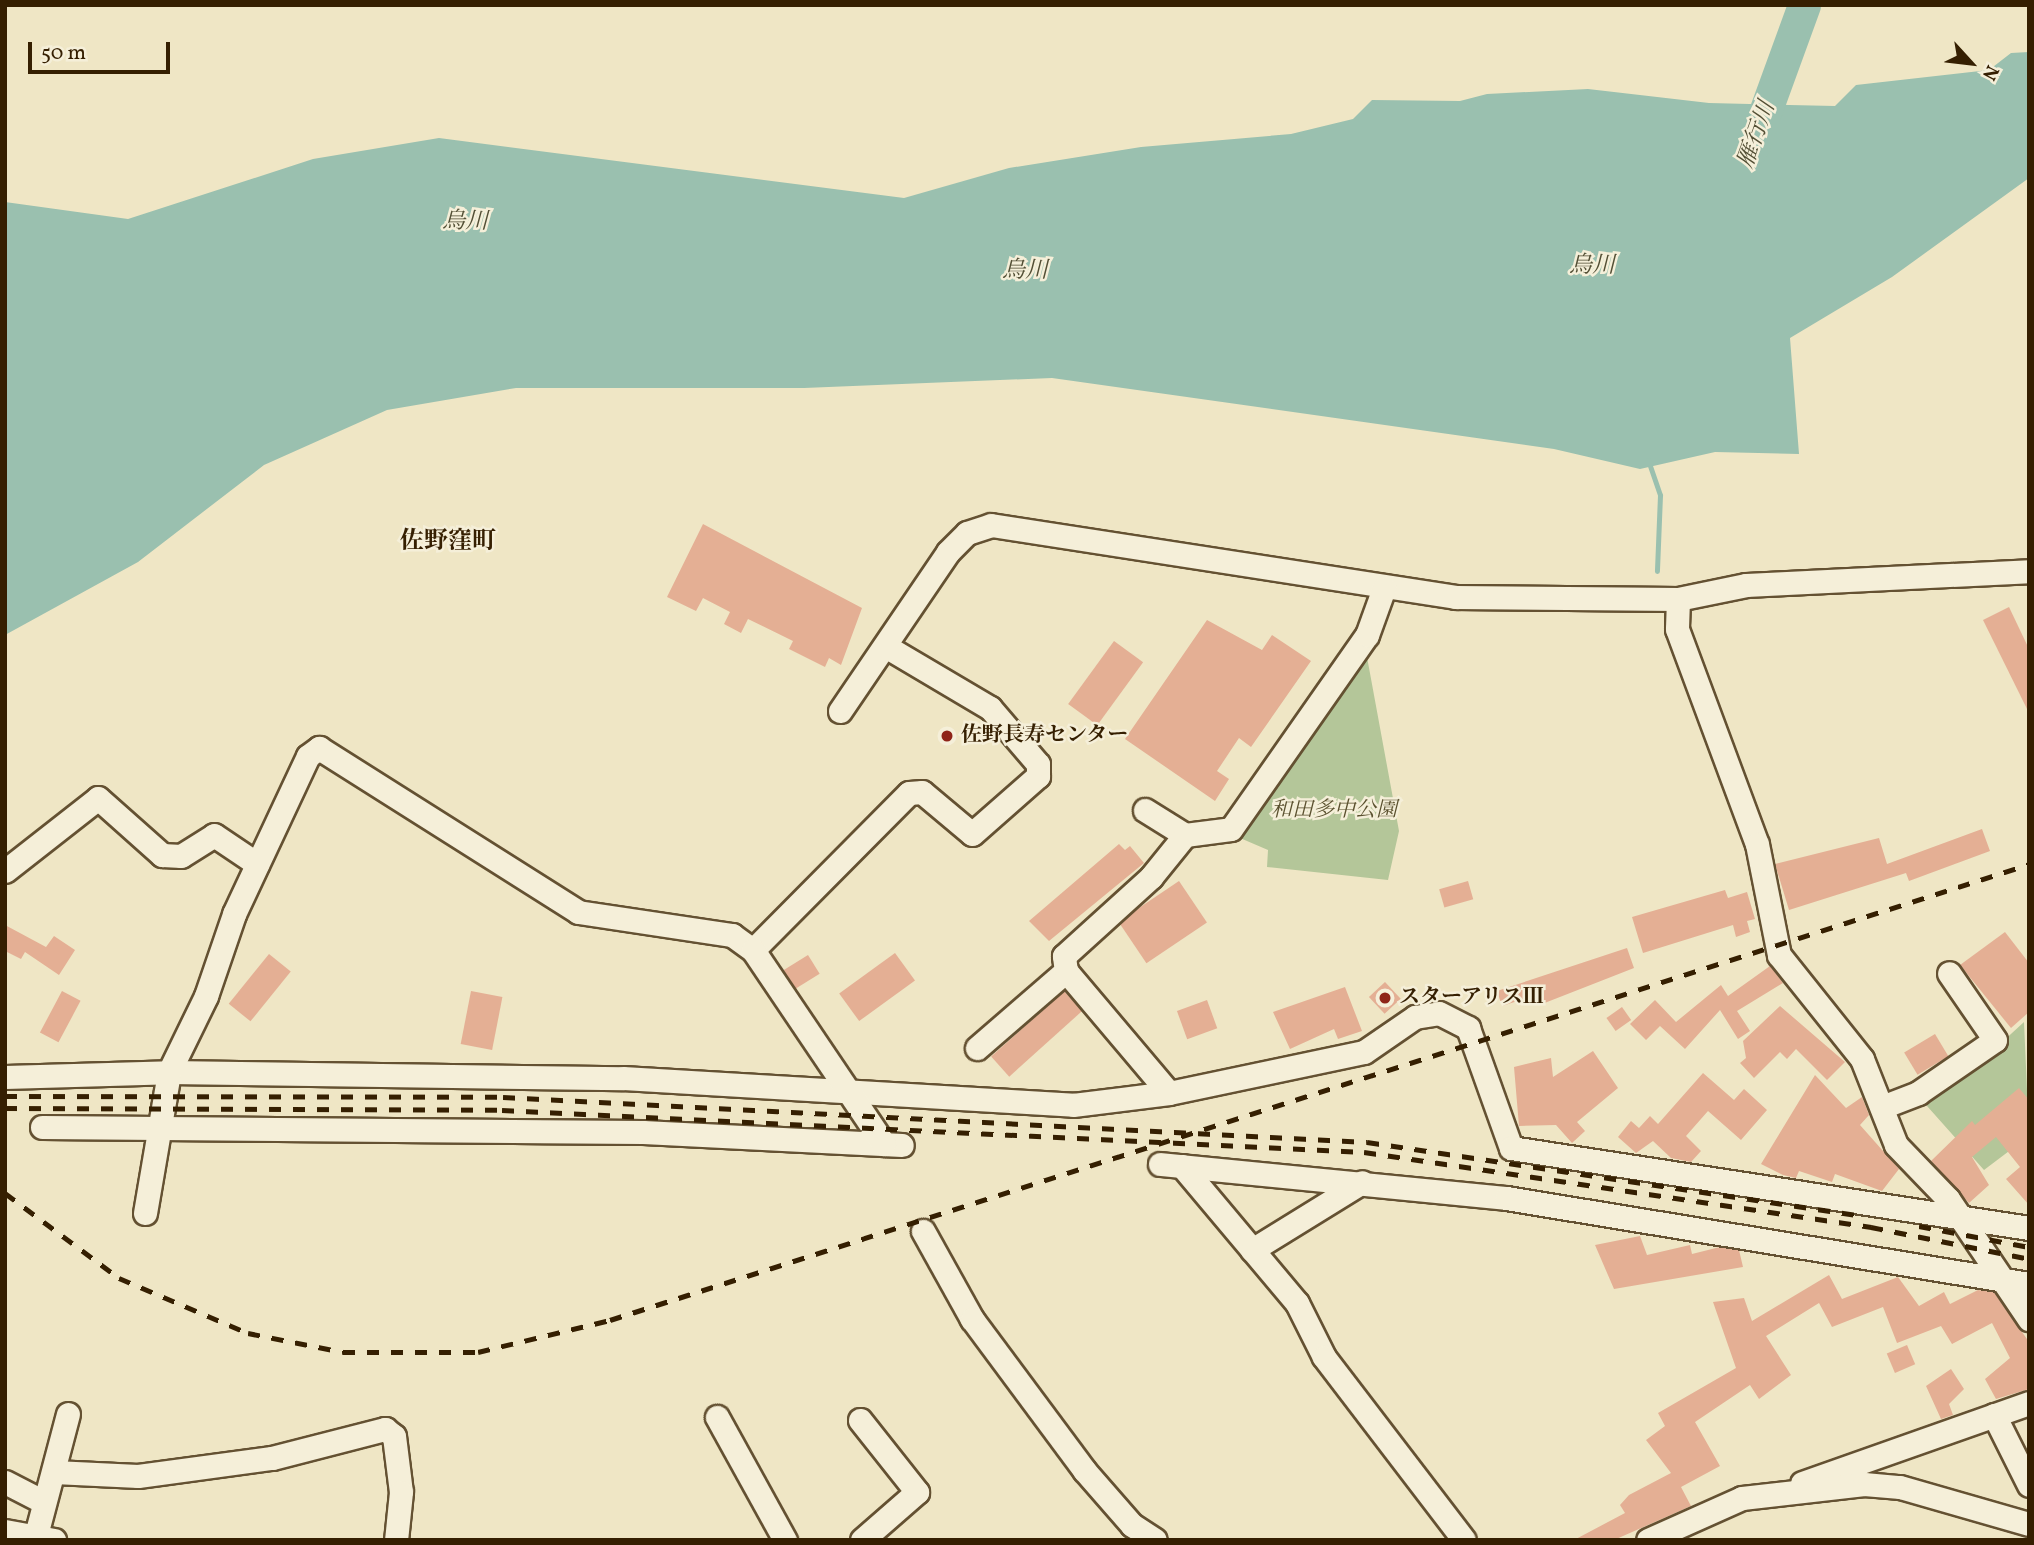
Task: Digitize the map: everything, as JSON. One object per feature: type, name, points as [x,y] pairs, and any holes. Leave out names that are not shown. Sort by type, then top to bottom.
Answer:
[{"type":"street","points":[[840,711],[948,552],[967,533],[990,525],[1455,597],[1678,599],[1775,584],[2029,571]]},
{"type":"street","points":[[1145,810],[1185,835],[1231,829],[1367,635],[1384,588]]},
{"type":"street","points":[[1678,599],[1677,629],[1757,844],[1779,955],[1862,1059],[1896,1145],[1960,1215],[2006,1279],[2029,1319]]},
{"type":"street","points":[[753,950],[909,793],[922,792],[972,834],[1038,776],[1038,764],[990,708],[885,646]]},
{"type":"street","points":[[42,1127],[159,1127],[643,1132],[893,1145],[846,1089],[753,950],[732,935],[578,912],[327,747],[308,756],[257,864],[170,1072],[159,1127],[145,1213]]},
{"type":"street","points":[[5,871],[98,798],[162,855],[181,856],[214,835],[257,864]]},
{"type":"street","points":[[1169,1093],[1066,971],[1064,956],[1152,877],[1185,835]]},
{"type":"street","points":[[977,1048],[1066,971]]},
{"type":"street","points":[[1882,1107],[1918,1093],[1995,1040],[1949,973]]},
{"type":"street","points":[[5,1077],[170,1072],[623,1078],[846,1089],[1073,1105],[1169,1093],[1364,1052],[1415,1017],[1448,1014],[1464,1022],[1475,1042],[1511,1148],[1960,1215],[2029,1228]]},
{"type":"street","points":[[1464,1540],[1397,1457],[1324,1357],[1297,1303],[1252,1250],[1171,1165],[1362,1182],[1796,1241],[2029,1284]]},
{"type":"street","points":[[1252,1250],[1362,1182]]},
{"type":"street","points":[[923,1231],[972,1319],[1084,1470],[1132,1525],[1155,1540]]},
{"type":"street","points":[[1783,1492],[1846,1462],[2029,1403]]},
{"type":"street","points":[[5,1531],[45,1537],[42,1501],[54,1472],[68,1414]]},
{"type":"street","points":[[1994,1415],[2029,1485]]},
{"type":"street","points":[[717,1417],[785,1540]]},
{"type":"street","points":[[860,1420],[917,1492],[862,1540]]},
{"type":"street","points":[[54,1472],[138,1476],[272,1458],[385,1429],[394,1436],[401,1492],[396,1540]]},
{"type":"street","points":[[5,1482],[42,1501]]},
{"type":"street","points":[[1648,1540],[1742,1498],[1783,1492],[1900,1487],[2029,1524]]},
{"type":"green space","name":"和田多中公園","points":[[1367,657],[1399,831],[1388,880],[1267,867],[1268,850],[1240,838]]},
{"type":"green space","points":[[2024,1022],[2029,1136],[1984,1170],[1919,1097],[1987,1056]]},
{"type":"water","name":"烏川","points":[[2029,52],[2029,178],[1892,277],[1790,338],[1799,454],[1715,452],[1640,469],[1554,449],[1052,378],[804,388],[516,388],[387,410],[264,465],[138,562],[5,635],[5,202],[128,219],[313,159],[439,138],[904,198],[1009,168],[1141,147],[1291,134],[1353,119],[1372,100],[1460,101],[1487,94],[1588,89],[1709,103],[1835,106],[1856,85],[1989,70],[2011,53]]},
{"type":"building","points":[[703,524],[862,608],[841,665],[829,658],[825,667],[789,649],[793,641],[748,619],[741,633],[724,624],[730,612],[703,598],[696,611],[667,597]]},
{"type":"building","points":[[2009,607],[2029,649],[2029,713],[1983,620]]},
{"type":"building","points":[[1207,620],[1262,650],[1272,635],[1311,661],[1251,747],[1239,738],[1217,771],[1229,779],[1215,801],[1125,739]]},
{"type":"building","points":[[1114,641],[1143,662],[1097,725],[1068,704]]},
{"type":"building","points":[[1982,829],[1990,851],[1909,881],[1906,873],[1789,910],[1775,864],[1879,838],[1887,864]]},
{"type":"building","points":[[1119,844],[1125,850],[1130,846],[1144,863],[1049,941],[1029,921]]},
{"type":"building","points":[[1179,881],[1207,922],[1146,963],[1118,922]]},
{"type":"building","points":[[1468,881],[1473,899],[1444,908],[1439,889]]},
{"type":"building","points":[[1725,890],[1728,898],[1747,892],[1755,919],[1747,921],[1750,932],[1736,937],[1733,925],[1643,953],[1632,917]]},
{"type":"building","points":[[5,925],[46,947],[54,936],[75,950],[59,975],[25,952],[21,959],[5,951]]},
{"type":"building","points":[[2005,932],[2029,963],[2029,1012],[2011,1028],[1960,965]]},
{"type":"building","points":[[1627,948],[1634,968],[1542,1004],[1539,994],[1502,1006],[1497,991]]},
{"type":"building","points":[[895,953],[915,981],[859,1021],[839,994]]},
{"type":"building","points":[[269,954],[291,972],[250,1021],[229,1004]]},
{"type":"building","points":[[808,955],[820,974],[795,989],[783,970]]},
{"type":"building","points":[[1770,966],[1783,983],[1737,1011],[1750,1031],[1738,1039],[1720,1010],[1685,1049],[1660,1026],[1646,1040],[1630,1024],[1655,1000],[1676,1022],[1721,985],[1728,996]]},
{"type":"building","name":"スターアリスⅢ","points":[[1385,982],[1401,999],[1385,1014],[1369,997]]},
{"type":"building","points":[[1345,987],[1362,1031],[1338,1039],[1334,1029],[1290,1049],[1273,1012]]},
{"type":"building","points":[[62,991],[81,1001],[58,1042],[40,1032]]},
{"type":"building","points":[[471,991],[502,997],[492,1050],[461,1044]]},
{"type":"building","points":[[1064,991],[1082,1011],[1009,1077],[991,1057]]},
{"type":"building","points":[[1207,1000],[1217,1028],[1187,1039],[1177,1011]]},
{"type":"building","points":[[1780,1006],[1845,1062],[1827,1080],[1796,1049],[1787,1059],[1780,1052],[1754,1078],[1740,1063],[1746,1058],[1743,1041]]},
{"type":"building","points":[[1622,1007],[1631,1020],[1616,1031],[1606,1018]]},
{"type":"building","points":[[1935,1034],[1948,1056],[1918,1075],[1904,1053]]},
{"type":"building","points":[[1593,1051],[1618,1088],[1577,1122],[1585,1131],[1572,1143],[1556,1125],[1519,1126],[1514,1067],[1551,1058],[1553,1077]]},
{"type":"building","points":[[1703,1073],[1734,1100],[1744,1089],[1767,1110],[1741,1140],[1708,1111],[1686,1136],[1701,1151],[1691,1162],[1671,1158],[1653,1141],[1636,1153],[1618,1137],[1631,1121],[1639,1128],[1650,1116],[1658,1124]]},
{"type":"building","points":[[1815,1075],[1846,1108],[1862,1097],[1869,1115],[1860,1125],[1899,1169],[1882,1191],[1835,1174],[1832,1182],[1799,1171],[1796,1178],[1761,1164]]},
{"type":"building","points":[[2019,1088],[2029,1100],[2029,1205],[2006,1179],[2020,1167],[1996,1137],[1972,1157],[1989,1185],[1969,1203],[1931,1161],[1972,1121],[1975,1125]]},
{"type":"building","points":[[1640,1236],[1647,1255],[1690,1245],[1692,1254],[1720,1247],[1739,1250],[1743,1267],[1614,1289],[1595,1245]]},
{"type":"building","points":[[1829,1275],[1842,1299],[1898,1277],[1919,1306],[1944,1292],[1950,1304],[1978,1290],[1994,1292],[2029,1342],[2029,1389],[1996,1399],[1985,1379],[2010,1358],[1992,1323],[1952,1344],[1941,1326],[1897,1343],[1883,1307],[1832,1327],[1819,1303],[1766,1336],[1791,1375],[1759,1399],[1750,1385],[1695,1422],[1720,1466],[1681,1487],[1691,1506],[1614,1540],[1574,1540],[1625,1513],[1620,1505],[1629,1495],[1671,1473],[1646,1440],[1665,1426],[1658,1413],[1736,1368],[1713,1302],[1744,1298],[1752,1321]]},
{"type":"building","points":[[1907,1345],[1915,1364],[1895,1373],[1887,1354]]},
{"type":"building","points":[[1951,1369],[1964,1389],[1949,1404],[1953,1415],[1941,1419],[1926,1386]]},
{"type":"waterway","name":"雁行川","points":[[1752,148],[1804,5]]},
{"type":"waterway","points":[[1648,460],[1660,495],[1657,571]]},
{"type":"railway","points":[[5,1193],[119,1278],[248,1333],[343,1352],[478,1352],[610,1320],[2029,864]]},
{"type":"railway","points":[[5,1096],[503,1097],[1367,1142],[1864,1216]]},
{"type":"railway","points":[[5,1108],[502,1110],[1364,1152],[1871,1227],[2029,1259]]},
{"type":"railway","points":[[1919,1226],[2029,1247]]},
{"type":"place","name":"佐野長寿センター","points":[[947,736]]},
{"type":"place","name":"スターアリスⅢ","points":[[1385,998]]},
{"type":"district","name":"佐野窪町","points":[[448,543]]}]
